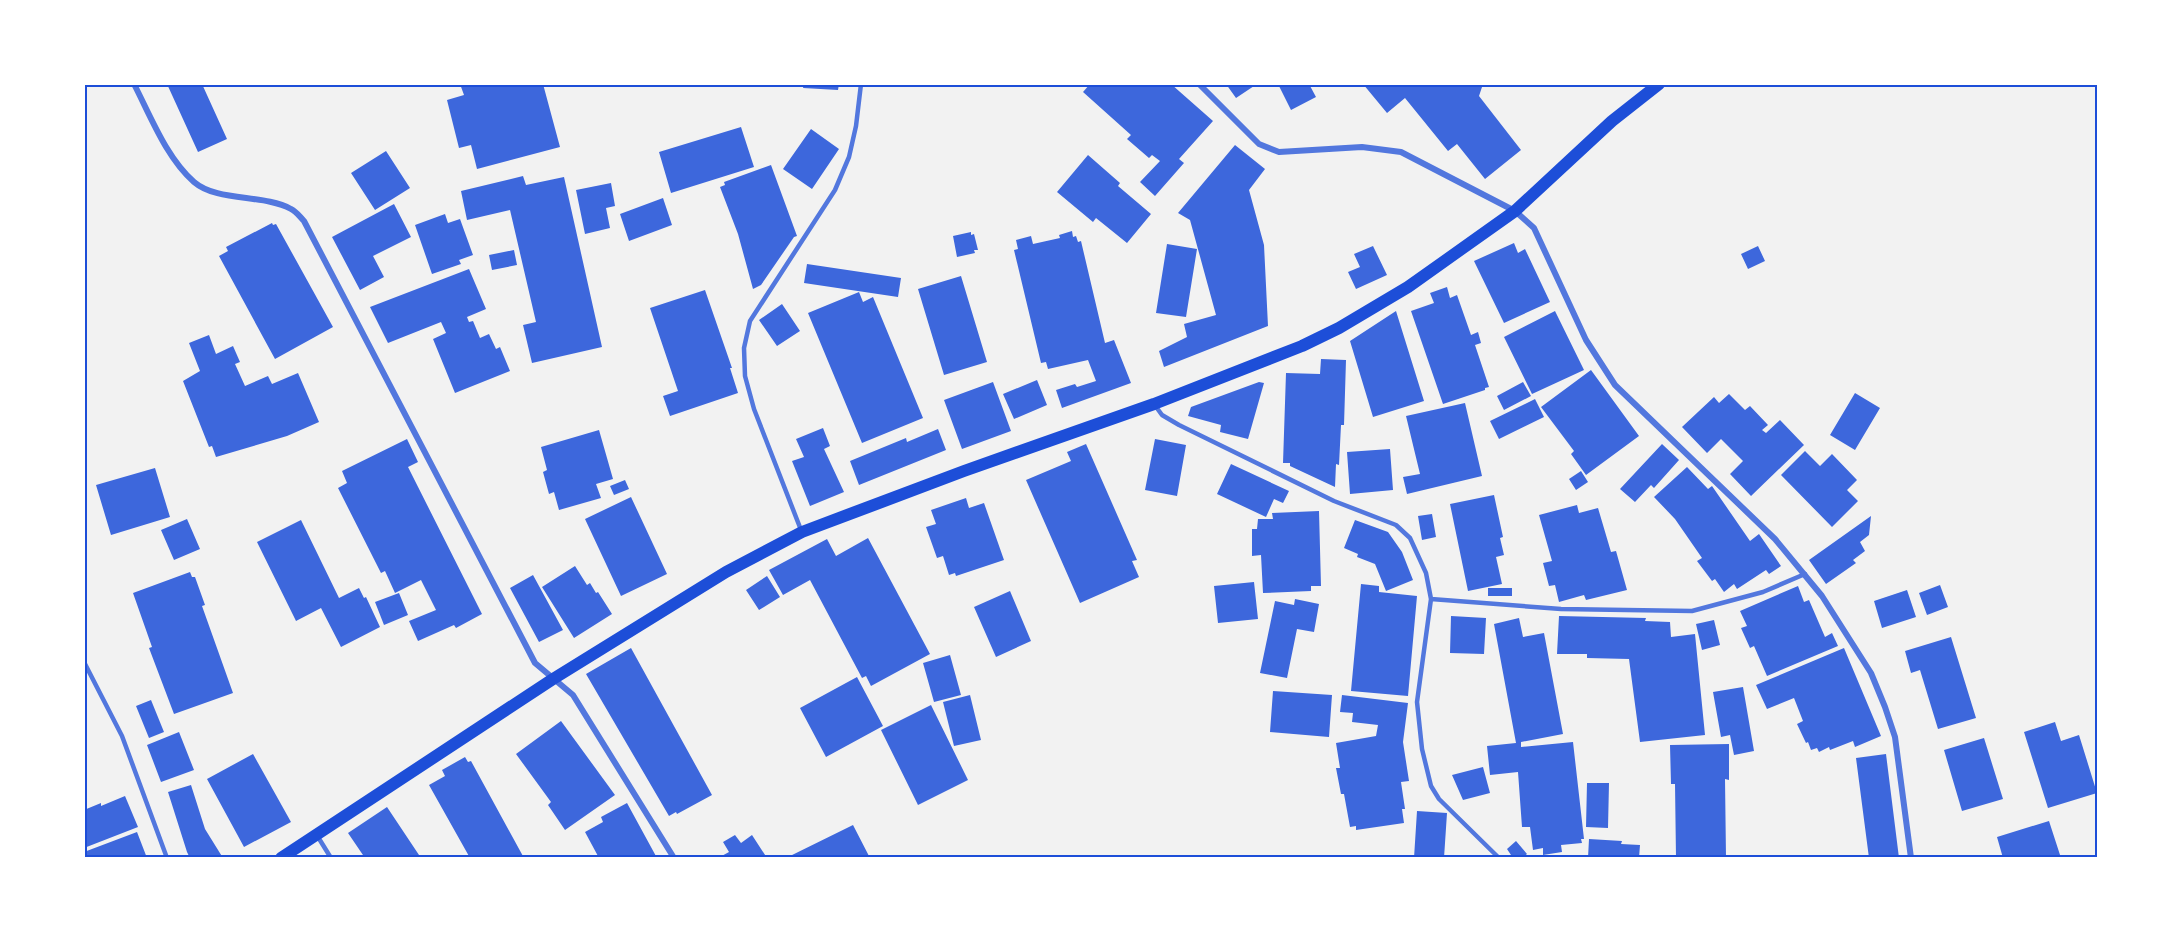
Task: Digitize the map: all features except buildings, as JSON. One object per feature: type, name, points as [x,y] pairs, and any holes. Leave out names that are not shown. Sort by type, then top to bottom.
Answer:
[{"type":"main road","points":[[281,858],[553,679],[726,572],[802,532],[964,471],[1155,404],[1302,346],[1340,328],[1408,287],[1515,211],[1612,121],[1659,84]]},
{"type":"street","points":[[134,84],[172,157],[195,183],[220,194],[275,203],[293,209],[304,221],[535,663],[573,695],[674,858]]},
{"type":"street","points":[[1199,84],[1259,144],[1279,152],[1362,147],[1401,152],[1515,211],[1534,228],[1586,340],[1616,385],[1775,539],[1822,596],[1871,674],[1895,737],[1911,858]]},
{"type":"lane","points":[[802,532],[754,409],[745,376],[744,348],[750,321],[835,190],[849,158],[861,84]]},
{"type":"lane","points":[[1155,404],[1162,416],[1334,501],[1396,525],[1410,538],[1426,573],[1431,599],[1417,702],[1422,749],[1431,786],[1439,799],[1499,858]]},
{"type":"lane","points":[[1431,599],[1561,609],[1692,611],[1763,592],[1805,574]]},
{"type":"lane","points":[[84,662],[122,736],[167,858]]},
{"type":"lane","points":[[316,834],[331,858]]}]
